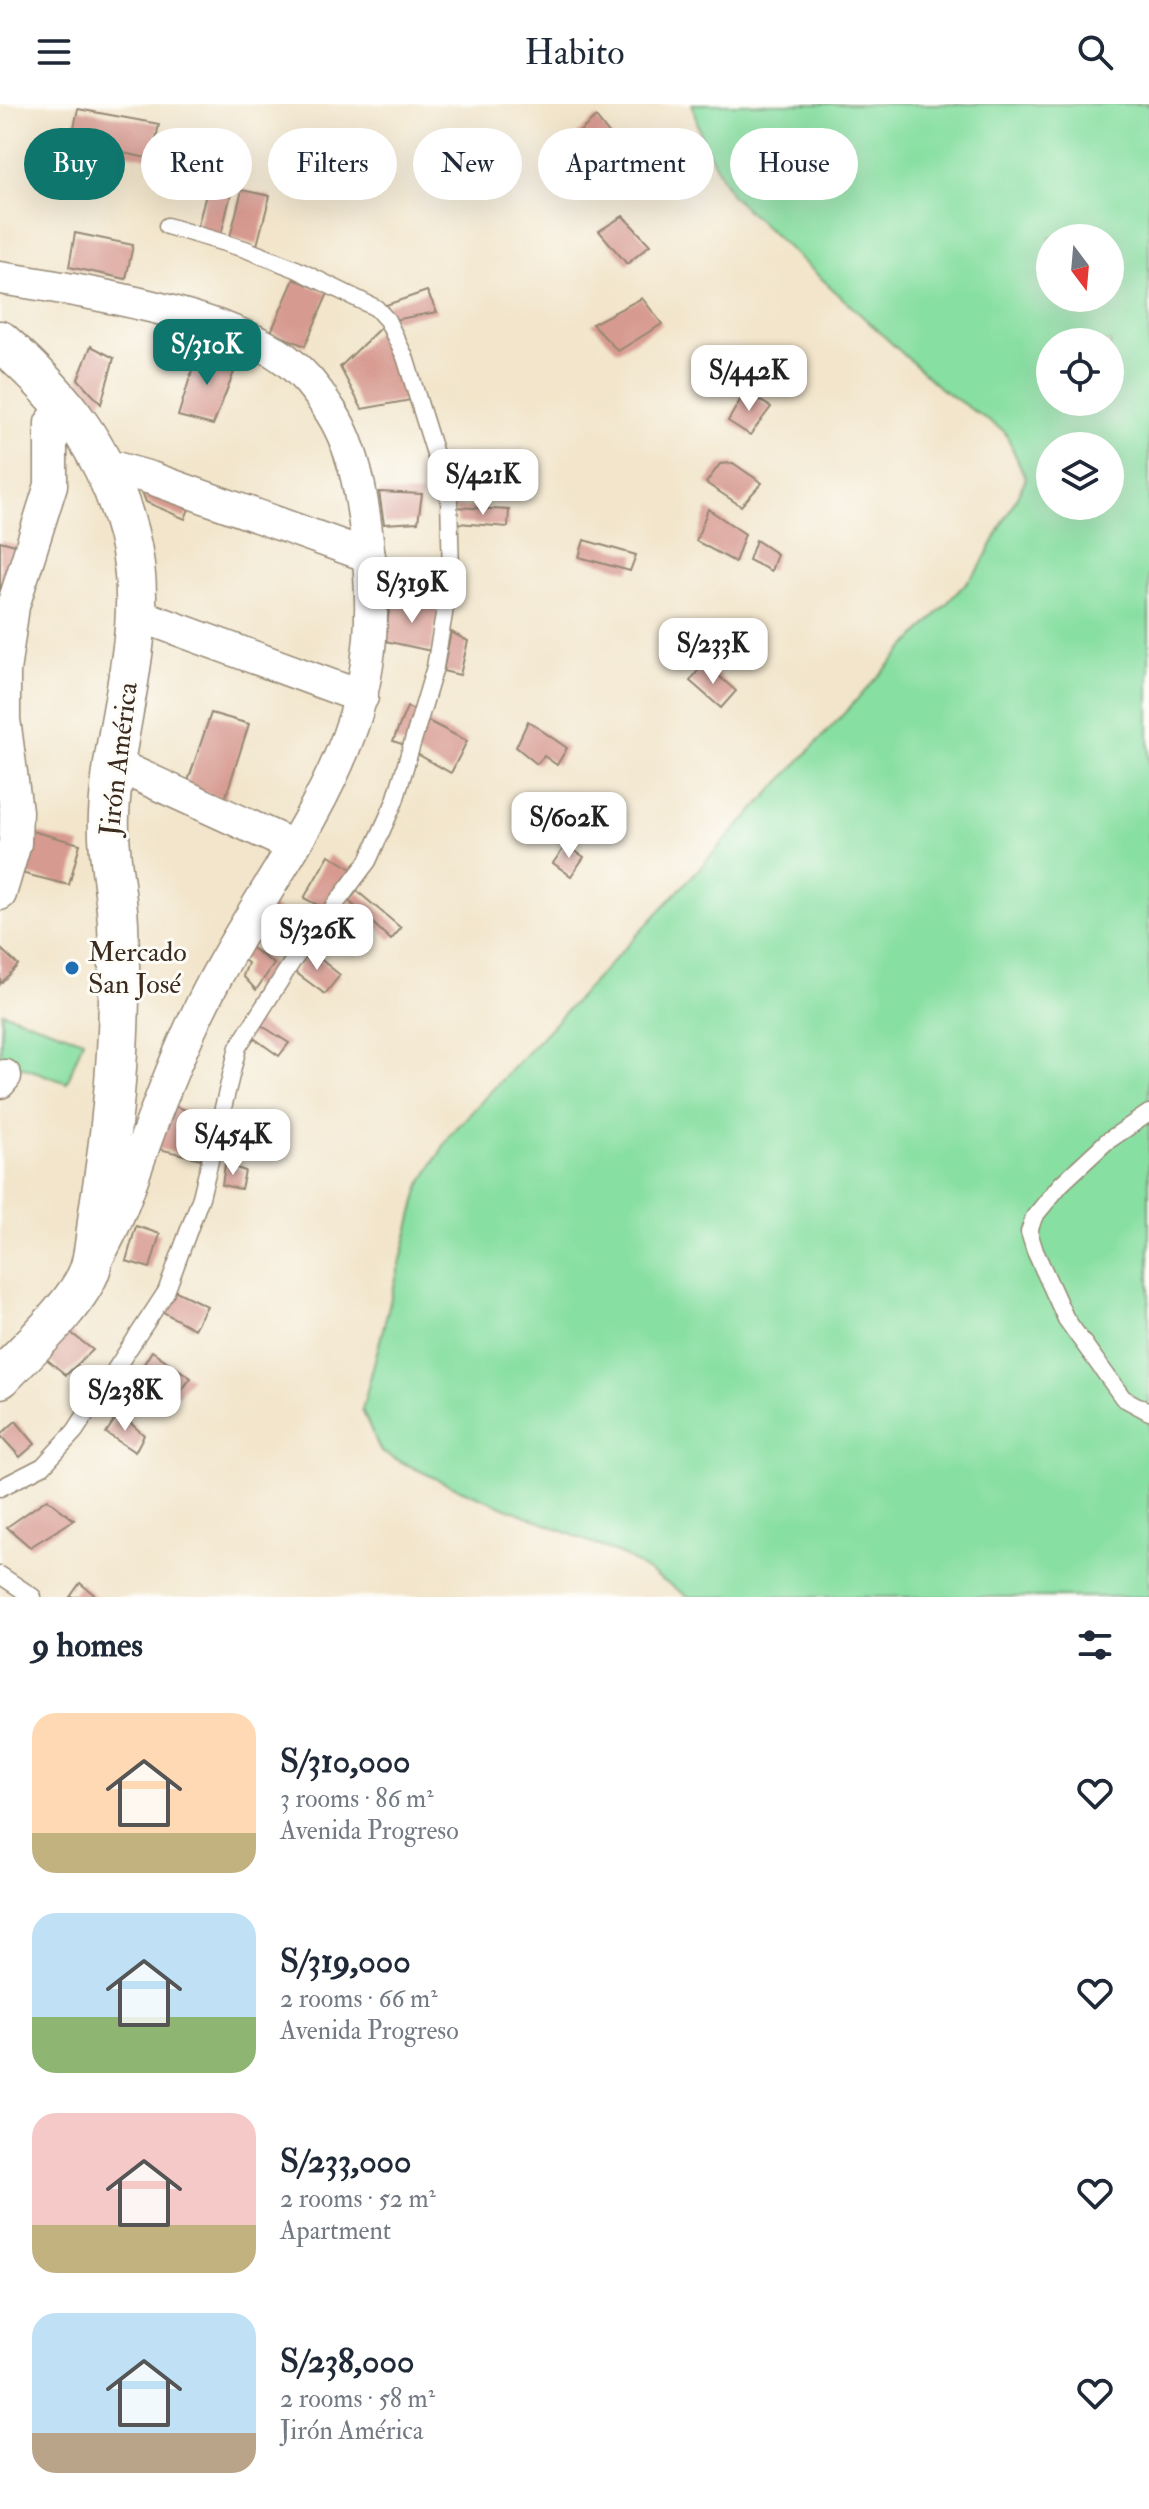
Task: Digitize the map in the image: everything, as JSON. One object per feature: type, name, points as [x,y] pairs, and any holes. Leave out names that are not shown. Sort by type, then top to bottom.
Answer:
[{"type":"street","points":[[0,278],[63,287],[176,314],[226,331],[287,361],[329,407],[341,429],[353,464],[369,556],[372,646],[362,697],[335,770],[182,1043],[117,1223],[91,1267]]},
{"type":"street","name":"Jirón América","points":[[0,341],[65,405],[96,446],[129,537],[137,584],[128,695],[114,764],[107,846],[118,919],[119,975],[109,1150],[91,1267],[59,1316],[0,1378]]},
{"type":"street","points":[[0,894],[15,843],[16,811],[4,719],[2,672],[8,602],[51,485],[51,423],[65,405]]},
{"type":"street","points":[[105,465],[151,478],[369,556]]},
{"type":"street","points":[[136,614],[362,697]]},
{"type":"street","points":[[114,764],[293,846]]},
{"type":"lane","points":[[0,1488],[43,1466],[75,1431],[166,1292],[201,1197],[238,1047],[292,962],[368,861],[395,801],[435,667],[451,573],[449,499],[405,357],[387,320],[376,308],[296,269],[241,248],[167,226]]},
{"type":"lane","points":[[1149,1113],[1106,1142],[1061,1184],[1034,1217],[1029,1232],[1066,1319],[1123,1398],[1149,1412]]},
{"type":"lane","points":[[0,1575],[33,1597]]},
{"type":"green space","points":[[692,104],[1149,104],[1149,1597],[689,1597],[624,1556],[443,1482],[381,1452],[362,1410],[420,1186],[451,1134],[979,569],[1026,479],[1005,432],[941,389],[736,200],[858,200],[858,128],[730,128],[730,193],[714,163],[714,128],[699,128]]},
{"type":"green space","points":[[2,1012],[83,1040],[67,1083],[0,1059]]},
{"type":"building","points":[[78,109],[159,124],[158,128],[141,128],[141,157],[125,153],[125,128],[74,128]]},
{"type":"building","points":[[596,117],[605,128],[584,128]]},
{"type":"building","points":[[252,192],[268,196],[257,245],[230,237],[239,200],[252,200]]},
{"type":"building","points":[[204,200],[229,200],[221,235],[197,229]]},
{"type":"building","points":[[623,216],[650,245],[627,264],[599,231]]},
{"type":"building","points":[[75,233],[133,245],[126,279],[69,267]]},
{"type":"building","points":[[294,279],[328,293],[305,346],[271,332]]},
{"type":"building","points":[[427,291],[437,312],[394,320],[386,305]]},
{"type":"building","points":[[642,298],[662,324],[618,351],[592,324]]},
{"type":"building","points":[[381,327],[403,370],[411,400],[362,409],[340,367]]},
{"type":"building","points":[[91,346],[114,358],[101,404],[78,379]]},
{"type":"building","points":[[199,348],[238,362],[213,425],[178,416]]},
{"type":"building","points":[[745,392],[771,407],[750,435],[728,421]]},
{"type":"building","points":[[733,463],[762,483],[741,506],[706,483],[720,464]]},
{"type":"building","points":[[144,481],[194,496],[185,519],[146,502]]},
{"type":"building","points":[[379,492],[422,494],[418,522],[384,524]]},
{"type":"building","points":[[454,507],[509,510],[508,527],[458,523]]},
{"type":"building","points":[[708,509],[745,534],[735,562],[696,541]]},
{"type":"building","points":[[584,540],[636,555],[630,571],[579,557]]},
{"type":"building","points":[[756,540],[777,554],[771,571],[749,560]]},
{"type":"building","points":[[0,541],[23,547],[10,588],[0,590]]},
{"type":"building","points":[[390,602],[439,606],[431,651],[385,641]]},
{"type":"building","points":[[451,632],[468,641],[460,675],[443,671]]},
{"type":"building","points":[[704,663],[736,691],[721,708],[690,681]]},
{"type":"building","points":[[407,707],[417,711],[407,746],[393,741]]},
{"type":"building","points":[[211,713],[249,724],[225,799],[186,787]]},
{"type":"building","points":[[428,721],[467,741],[451,773],[414,752]]},
{"type":"building","points":[[528,721],[567,748],[557,765],[544,756],[537,764],[516,747]]},
{"type":"building","points":[[28,830],[80,844],[69,885],[17,872]]},
{"type":"building","points":[[566,845],[584,857],[571,876],[553,863]]},
{"type":"building","points":[[329,855],[357,872],[329,911],[304,898]]},
{"type":"building","points":[[357,891],[401,928],[391,940],[349,901]]},
{"type":"building","points":[[267,903],[288,916],[279,929],[258,916]]},
{"type":"building","points":[[245,943],[274,964],[256,990],[243,976],[248,963],[237,955]]},
{"type":"building","points":[[0,948],[18,965],[0,984]]},
{"type":"building","points":[[308,949],[340,975],[325,994],[295,972]]},
{"type":"building","points":[[256,1022],[289,1043],[279,1056],[248,1034]]},
{"type":"building","points":[[164,1103],[213,1119],[201,1159],[155,1148]]},
{"type":"building","points":[[225,1164],[245,1171],[241,1189],[222,1185]]},
{"type":"building","points":[[136,1226],[160,1234],[150,1268],[126,1261]]},
{"type":"building","points":[[174,1290],[207,1306],[194,1329],[161,1311]]},
{"type":"building","points":[[66,1329],[93,1350],[66,1375],[44,1357]]},
{"type":"building","points":[[152,1351],[191,1378],[178,1395],[142,1367]]},
{"type":"building","points":[[119,1413],[144,1435],[135,1452],[106,1433]]},
{"type":"building","points":[[16,1421],[35,1444],[20,1457],[0,1435]]},
{"type":"building","points":[[47,1499],[74,1520],[30,1547],[7,1527]]},
{"type":"building","points":[[80,1583],[97,1597],[70,1597]]},
{"type":"place","name":"Mercado San José","points":[[72,968]]}]
